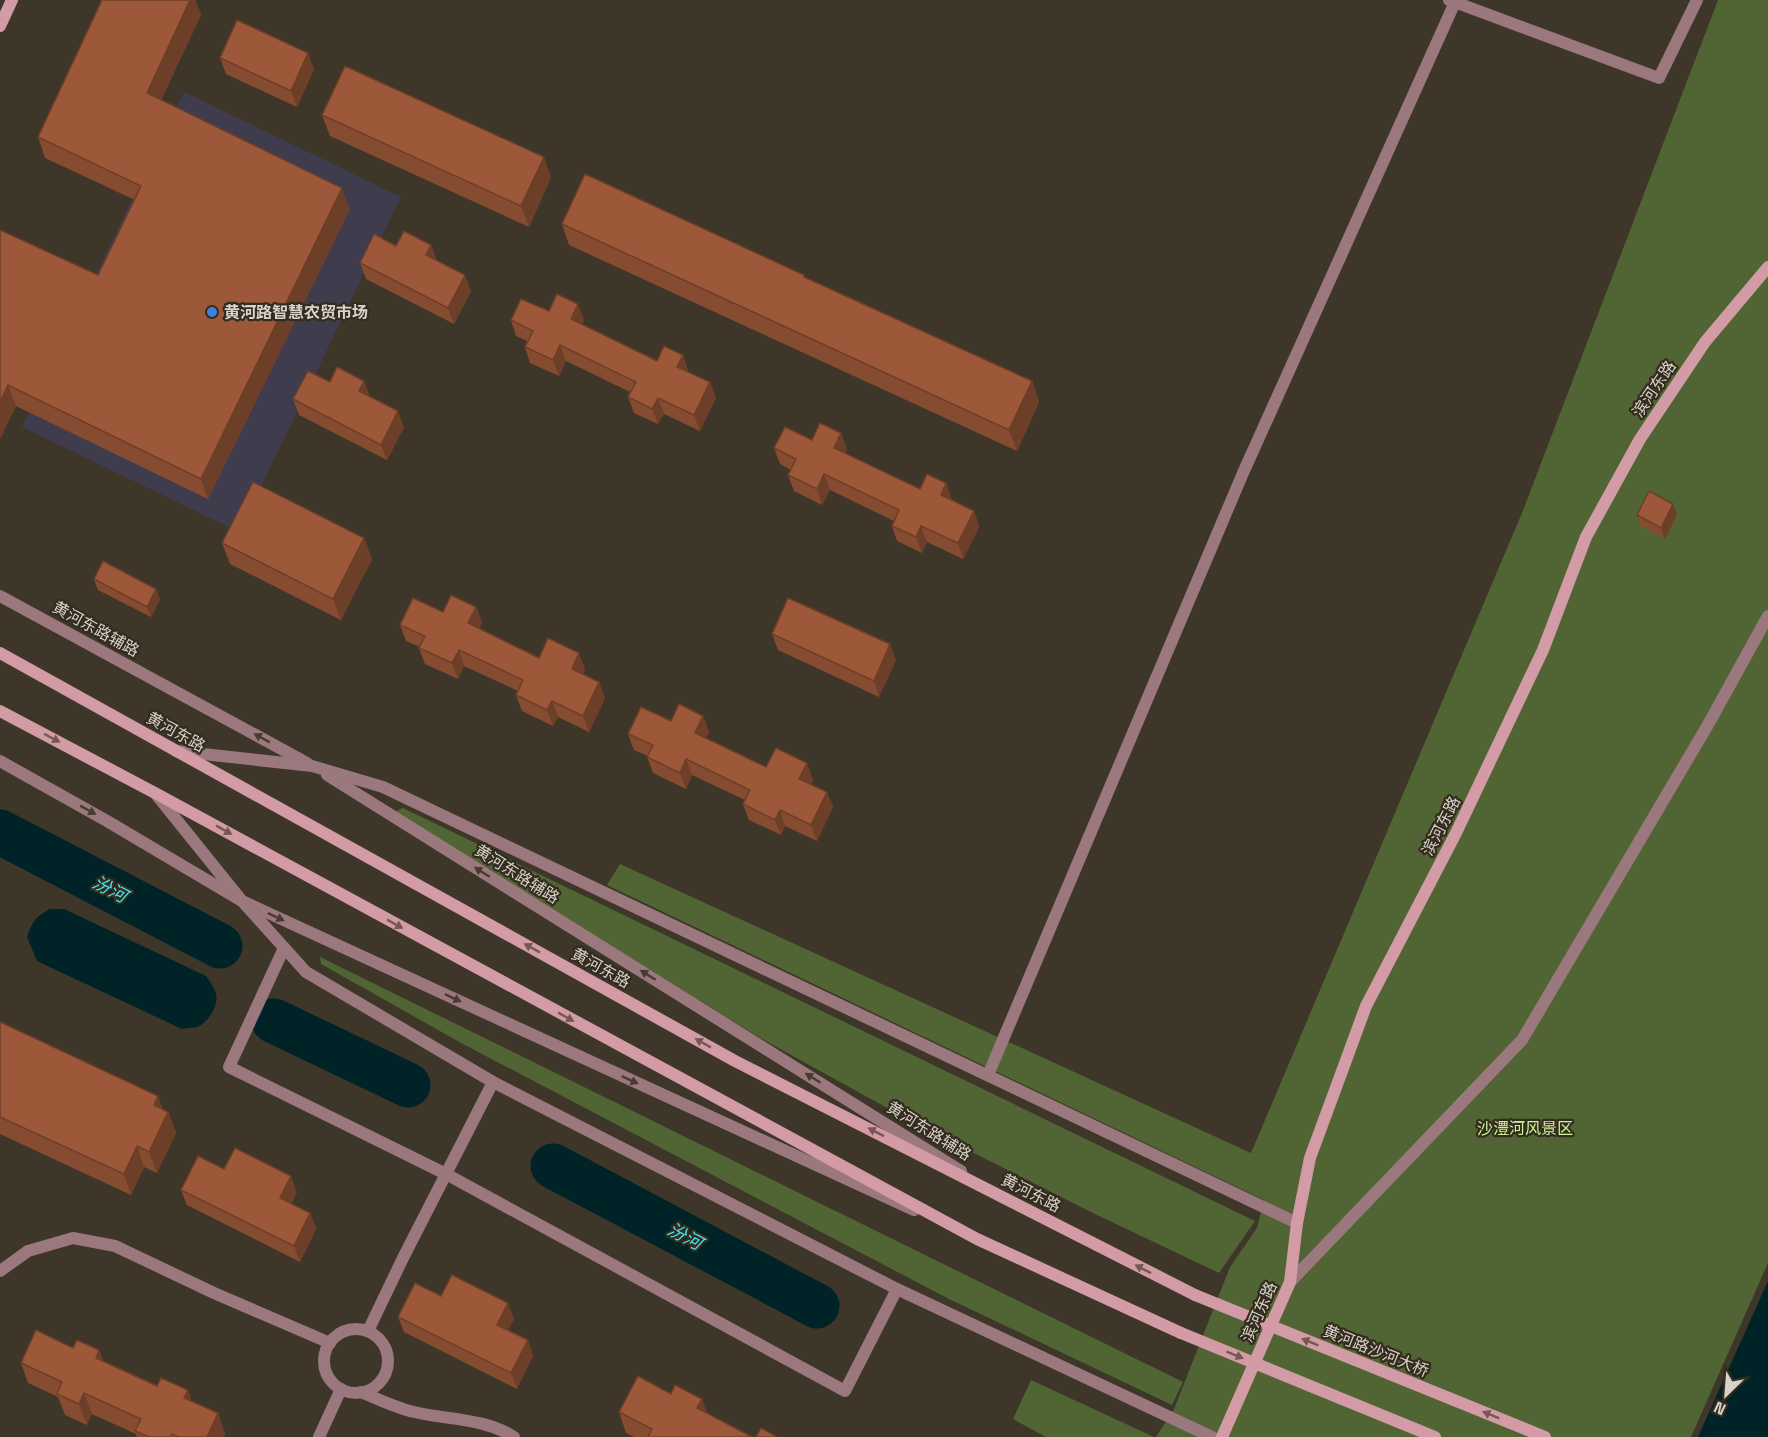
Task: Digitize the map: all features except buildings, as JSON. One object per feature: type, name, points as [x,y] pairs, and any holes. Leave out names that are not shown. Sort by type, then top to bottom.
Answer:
[{"type":"main road","points":[[0,26],[12,0]]},
{"type":"main road","name":"滨河东路","points":[[1222,1437],[1290,1282],[1297,1223],[1310,1158],[1366,1006],[1456,833],[1543,650],[1586,537],[1640,439],[1706,342],[1768,267]]},
{"type":"main road","name":"黄河东路","points":[[0,653],[735,1061],[1195,1295]]},
{"type":"main road","points":[[0,711],[977,1239],[1181,1333],[1435,1437]]},
{"type":"main road","name":"黄河路沙河大桥","points":[[1195,1295],[1545,1437]]},
{"type":"street","points":[[988,1075],[1243,473],[1453,1],[1659,78],[1697,0]]},
{"type":"street","name":"黄河东路辅路","points":[[0,596],[312,766],[1005,1198]]},
{"type":"street","points":[[1290,1282],[1522,1040],[1709,723],[1768,616]]},
{"type":"street","points":[[176,751],[312,766],[384,787],[1297,1223]]},
{"type":"street","points":[[0,761],[242,901],[977,1239]]},
{"type":"street","points":[[155,793],[242,901],[306,972],[492,1082],[897,1289],[1212,1437]]},
{"type":"street","points":[[284,948],[229,1067],[446,1174],[845,1391],[897,1289]]},
{"type":"street","points":[[368,1331],[492,1082]]},
{"type":"street","points":[[0,1270],[28,1251],[73,1238],[115,1246],[214,1293],[330,1343]]},
{"type":"street","points":[[347,1330],[368,1331],[377,1337],[387,1354],[388,1364],[385,1375],[371,1389],[351,1392],[341,1389],[332,1383],[327,1374],[324,1363],[325,1353],[337,1335],[347,1330]]},
{"type":"street","points":[[319,1437],[341,1389]]},
{"type":"street","points":[[361,1392],[413,1412],[474,1421],[502,1429],[514,1437]]},
{"type":"shaded area","name":"黄河路智慧农贸市场","points":[[184,92],[401,197],[239,532],[22,427]]},
{"type":"green space","name":"沙澧河风景区","points":[[1718,0],[1768,0],[1768,1263],[1691,1437],[1156,1437],[1174,1409],[1230,1267],[1257,1228],[1264,1200],[607,885],[620,864],[1251,1153],[1522,513]]},
{"type":"green space","points":[[403,808],[1255,1221],[1219,1273],[1095,1214],[920,1126],[762,1039],[394,812]]},
{"type":"green space","points":[[320,957],[1183,1382],[1172,1405],[949,1299],[463,1044],[321,964]]},
{"type":"green space","points":[[1031,1380],[1154,1437],[1046,1437],[1013,1419]]},
{"type":"water","points":[[50,909],[64,909],[206,976],[216,994],[216,1003],[212,1013],[201,1025],[182,1029],[37,961],[27,937],[35,920]]},
{"type":"water","points":[[1768,1281],[1768,1437],[1698,1437]]},
{"type":"waterway","name":"汾河","points":[[0,832],[220,946]]},
{"type":"waterway","name":"汾河","points":[[274,1021],[408,1085]]},
{"type":"waterway","name":"汾河","points":[[553,1166],[817,1306]]},
{"type":"place","name":"黄河路智慧农贸市场","points":[[212,312]]}]
